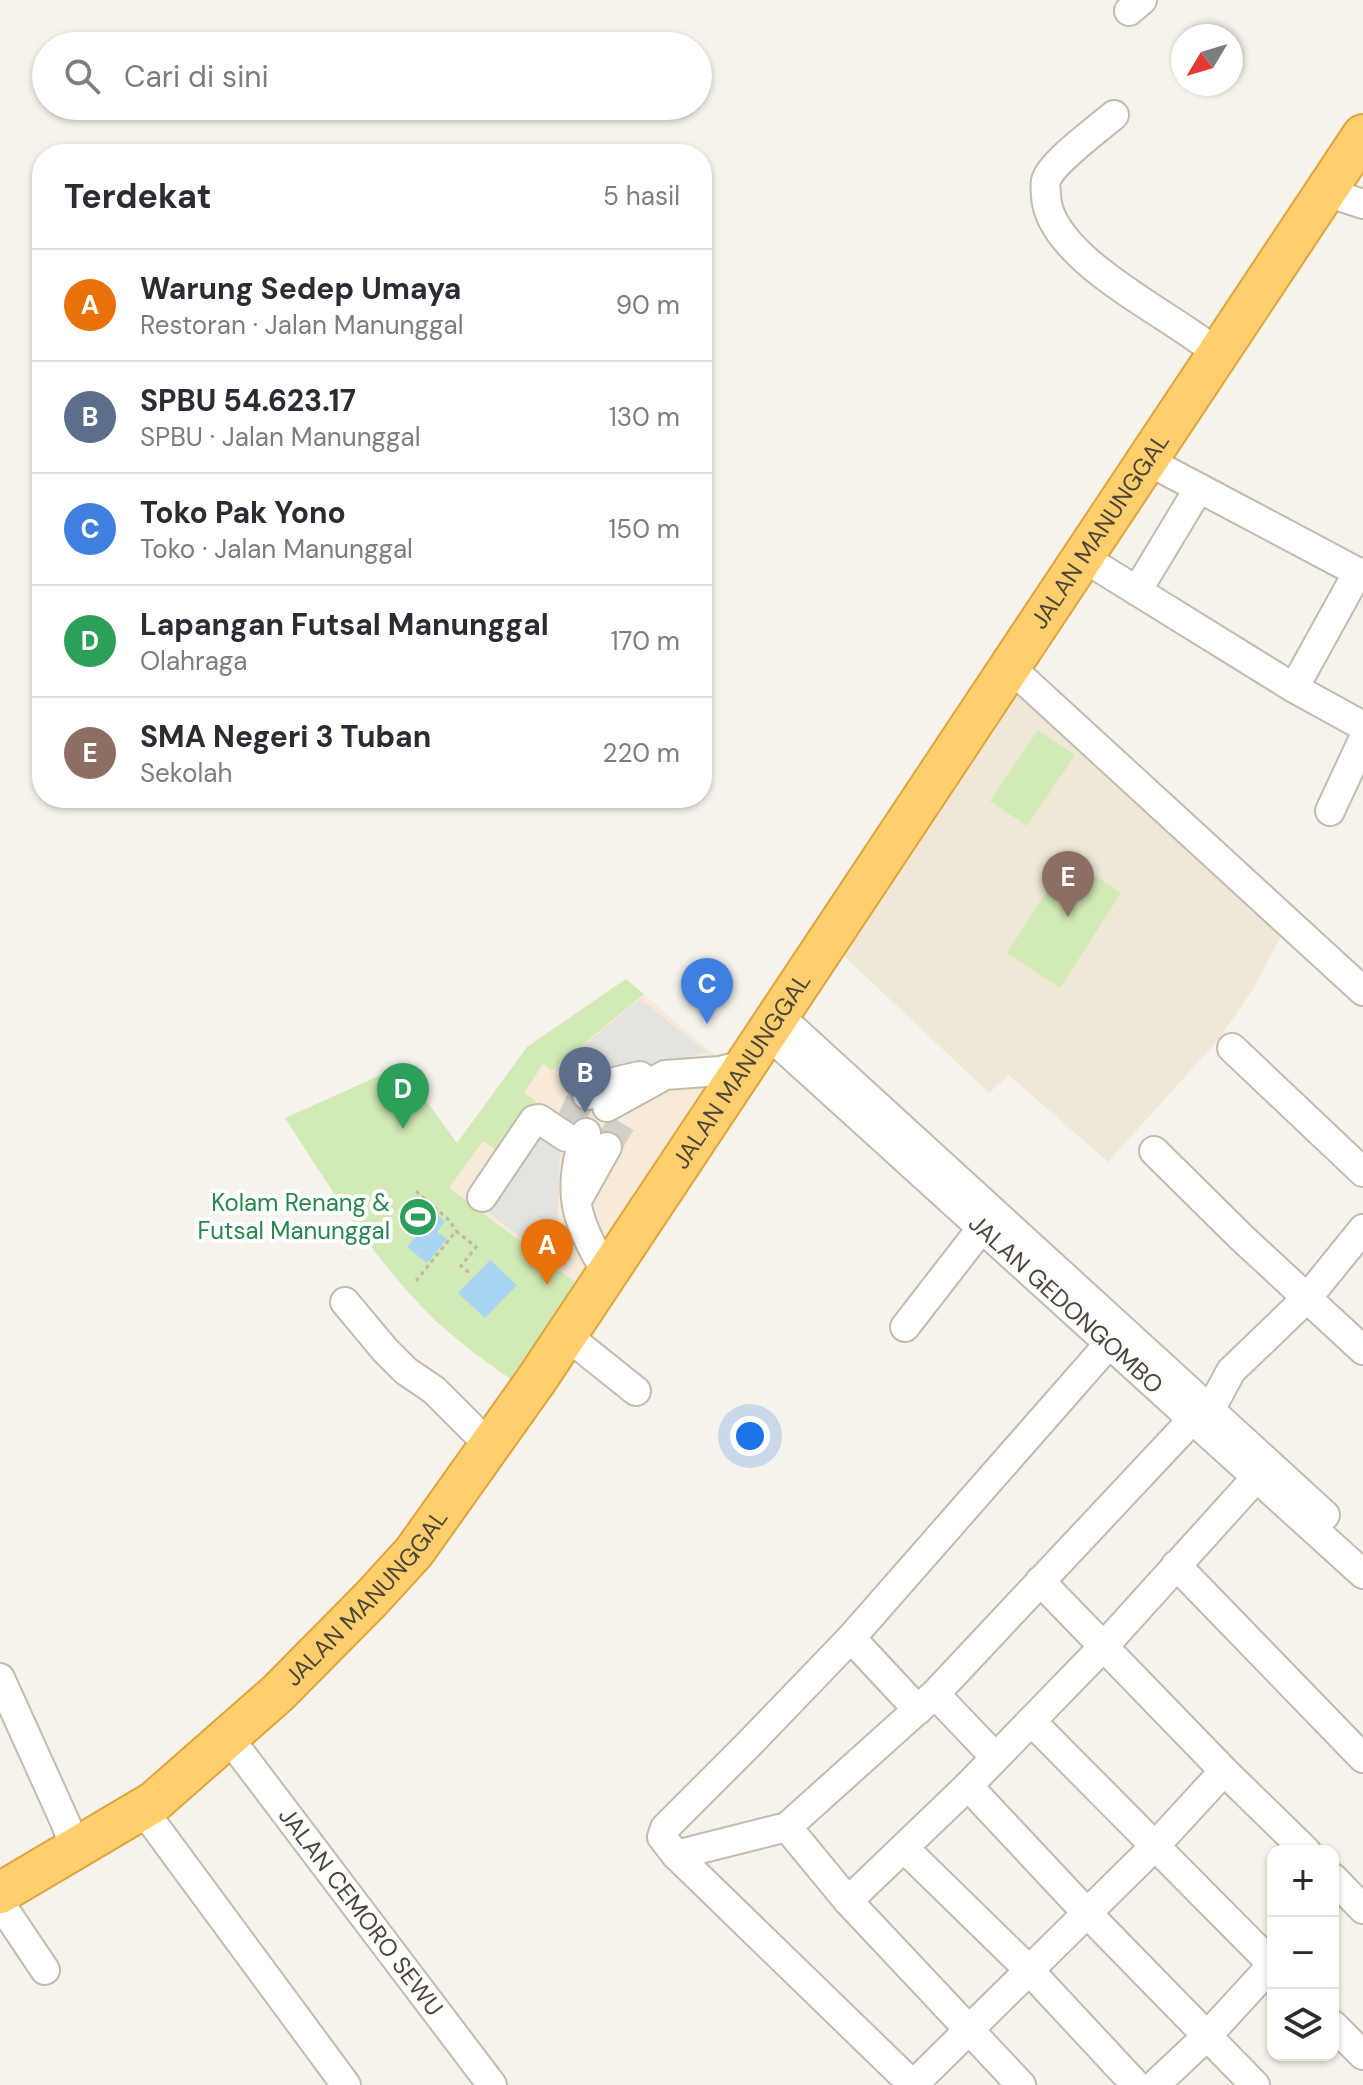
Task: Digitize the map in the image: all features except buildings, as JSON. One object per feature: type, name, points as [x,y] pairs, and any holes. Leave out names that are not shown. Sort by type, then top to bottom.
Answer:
[{"type":"highway","name":"JALAN MANUNGGAL","points":[[0,1893],[143,1810],[180,1782],[278,1693],[387,1583],[423,1540],[491,1447],[608,1274],[1220,352],[1345,198],[1363,135]]},
{"type":"street","points":[[1114,115],[1053,168],[1045,181],[1046,205],[1055,226],[1084,260],[1220,352]]},
{"type":"street","points":[[1148,461],[1360,574],[1294,688]]},
{"type":"street","points":[[1137,591],[1199,488]]},
{"type":"street","points":[[1084,558],[1294,688],[1363,726]]},
{"type":"street","points":[[1011,668],[1363,991]]},
{"type":"street","points":[[1330,811],[1363,740]]},
{"type":"street","points":[[606,1107],[665,1075],[720,1071],[765,1038]]},
{"type":"street","name":"JALAN GEDONGOMBO","points":[[765,1038],[1108,1345],[1363,1550]]},
{"type":"street","name":"JALAN GEDONGOMBO","points":[[765,1038],[1201,1419],[1256,1478],[1363,1574]]},
{"type":"street","points":[[1232,1048],[1363,1172]]},
{"type":"street","points":[[482,1197],[532,1122],[539,1119],[582,1135],[574,1175],[576,1205],[586,1234],[608,1274]]},
{"type":"street","points":[[1154,1151],[1363,1350]]},
{"type":"street","points":[[905,1327],[981,1229]]},
{"type":"street","points":[[676,1855],[787,1827],[927,1702],[1040,1581],[1201,1419],[1231,1371],[1308,1297],[1363,1229]]},
{"type":"street","points":[[345,1302],[406,1371],[434,1390],[491,1447]]},
{"type":"street","points":[[566,1335],[636,1391]]},
{"type":"street","points":[[1108,1345],[851,1638],[665,1828],[662,1837],[676,1855],[913,2085],[1155,1846],[1224,1771]]},
{"type":"street","points":[[848,1901],[968,1786],[1105,1645],[1256,1478]]},
{"type":"street","points":[[1176,1565],[1363,1758]]},
{"type":"street","points":[[1040,1581],[1300,1845]]},
{"type":"street","points":[[851,1638],[995,1757]]},
{"type":"street","points":[[0,1678],[75,1850]]},
{"type":"street","points":[[1031,1721],[1267,1959]]},
{"type":"street","name":"JALAN CEMORO SEWU","points":[[229,1738],[492,2085]]},
{"type":"street","points":[[968,1786],[1255,2085]]},
{"type":"street","points":[[143,1810],[346,2085]]},
{"type":"street","points":[[787,1827],[848,1901],[1021,2085]]},
{"type":"street","points":[[904,1848],[1028,1969],[1136,2085]]},
{"type":"street","points":[[0,1903],[45,1970]]},
{"type":"street","points":[[1155,2085],[1207,2036],[1267,1971]]},
{"type":"street","points":[[1339,2031],[1363,2055]]},
{"type":"path","points":[[416,1191],[476,1247],[461,1266],[472,1275]]},
{"type":"path","points":[[416,1281],[456,1231]]},
{"type":"shaded area","points":[[1018,688],[1284,930],[1255,986],[1219,1039],[1108,1162],[1009,1075],[989,1093],[841,953]]},
{"type":"shaded area","points":[[626,979],[722,1061],[575,1282],[446,1187],[527,1047]]},
{"type":"shaded area","points":[[640,999],[707,1052],[647,1064],[585,1089],[555,1069]]},
{"type":"shaded area","points":[[535,1132],[560,1149],[553,1263],[485,1210]]},
{"type":"green space","points":[[1038,730],[1075,755],[1027,826],[990,801]]},
{"type":"green space","points":[[1068,858],[1121,893],[1060,988],[1007,953]]},
{"type":"green space","name":"Kolam Renang & Futsal Manunggal","points":[[626,979],[644,994],[552,1070],[543,1064],[524,1093],[536,1101],[500,1153],[483,1141],[449,1188],[575,1282],[512,1380],[446,1330],[406,1289],[351,1219],[285,1118],[401,1066],[457,1143],[527,1047]]},
{"type":"water","points":[[435,1213],[445,1221],[437,1232],[447,1239],[427,1263],[407,1247]]},
{"type":"water","points":[[490,1260],[517,1285],[485,1318],[458,1293]]},
{"type":"tunnel","points":[[570,1123],[578,1104],[587,1095]]},
{"type":"tunnel","points":[[607,1147],[624,1119]]},
{"type":"place","name":"SMA Negeri 3 Tuban","points":[[1068,917]]},
{"type":"place","name":"Toko Pak Yono","points":[[707,1024]]},
{"type":"place","name":"SPBU 54.623.17","points":[[585,1113]]},
{"type":"place","name":"Lapangan Futsal Manunggal","points":[[403,1129]]},
{"type":"place","name":"Kolam Renang & Futsal Manunggal","points":[[418,1217]]},
{"type":"place","name":"Warung Sedep Umaya","points":[[547,1285]]}]
